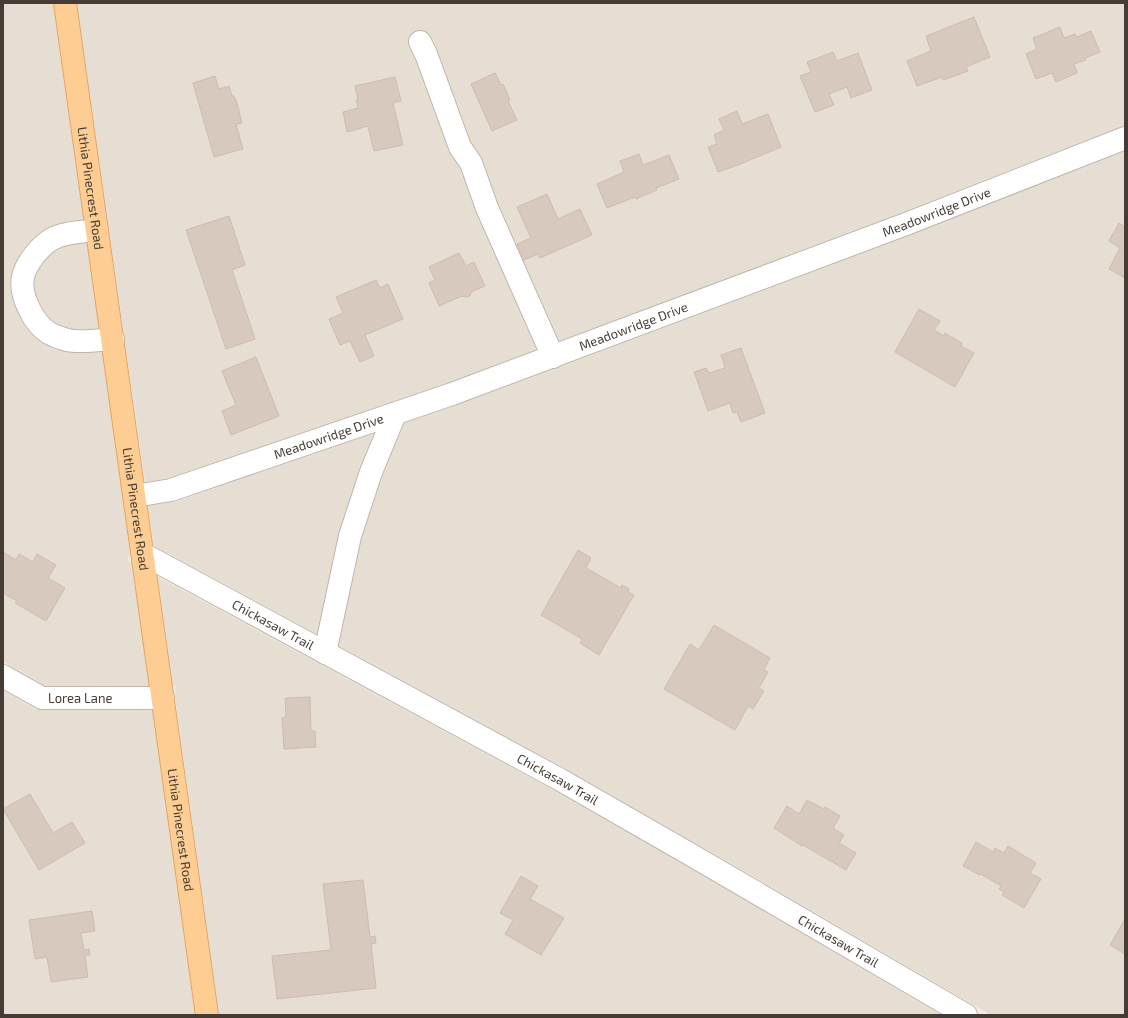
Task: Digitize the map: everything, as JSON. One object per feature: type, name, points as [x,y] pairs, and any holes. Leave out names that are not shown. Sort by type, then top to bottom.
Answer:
[{"type":"main road","name":"Lithia Pinecrest Road","points":[[65,3],[207,1015]]},
{"type":"street","points":[[420,42],[426,54],[460,147],[472,163],[487,208],[553,357]]},
{"type":"street","name":"Meadowridge Drive","points":[[135,496],[171,490],[396,414],[553,357],[906,224],[1125,138]]},
{"type":"street","points":[[97,230],[69,233],[52,239],[36,253],[26,266],[22,278],[22,290],[30,310],[39,323],[49,333],[67,340],[113,339]]},
{"type":"street","points":[[325,653],[350,536],[371,472],[396,414]]},
{"type":"street","name":"Chickasaw Trail","points":[[143,554],[566,783],[688,852],[966,1015]]},
{"type":"street","name":"Lorea Lane","points":[[3,676],[42,698],[163,698]]},
{"type":"shaded area","points":[[3,3],[53,3],[131,553],[127,560],[132,563],[150,686],[46,686],[3,661]]},
{"type":"shaded area","points":[[77,3],[1125,3],[1125,125],[903,212],[449,383],[170,478],[145,482]]},
{"type":"shaded area","points":[[1125,150],[1125,1015],[991,1015],[565,768],[154,546],[148,506],[174,502],[455,405],[909,235]]},
{"type":"shaded area","points":[[158,577],[553,790],[682,863],[941,1015],[219,1015],[175,697],[176,686],[173,686]]},
{"type":"shaded area","points":[[3,690],[35,709],[41,710],[153,710],[196,1015],[3,1015]]},
{"type":"building","points":[[974,17],[990,57],[966,67],[968,71],[943,80],[942,77],[917,86],[907,61],[931,51],[926,36]]},
{"type":"building","points":[[1060,27],[1064,38],[1075,34],[1077,37],[1091,31],[1100,52],[1085,58],[1086,60],[1074,64],[1077,73],[1056,82],[1052,73],[1036,79],[1026,54],[1037,49],[1033,38]]},
{"type":"building","points":[[833,52],[837,61],[858,53],[872,90],[851,98],[847,87],[829,94],[834,105],[815,112],[800,76],[811,72],[807,62]]},
{"type":"building","points":[[495,73],[501,85],[503,84],[510,100],[508,101],[517,120],[492,131],[471,84]]},
{"type":"building","points":[[215,76],[219,89],[229,86],[232,96],[234,96],[237,103],[242,123],[236,124],[243,149],[214,157],[193,83]]},
{"type":"building","points":[[395,77],[401,101],[393,103],[403,145],[374,151],[368,126],[347,132],[343,112],[358,108],[355,86]]},
{"type":"building","points":[[737,111],[742,124],[768,114],[781,147],[718,172],[708,147],[717,144],[714,135],[724,130],[719,119]]},
{"type":"building","points":[[639,154],[643,165],[669,155],[679,179],[656,188],[657,190],[636,199],[635,197],[607,208],[597,184],[624,172],[620,161]]},
{"type":"building","points":[[547,194],[558,219],[580,209],[592,235],[540,258],[538,254],[524,260],[517,244],[531,238],[517,207]]},
{"type":"building","points":[[229,216],[245,265],[232,270],[255,339],[226,349],[186,230]]},
{"type":"building","points":[[1119,223],[1125,227],[1125,278],[1109,269],[1120,248],[1109,241]]},
{"type":"building","points":[[459,253],[466,266],[474,262],[485,286],[471,292],[470,296],[462,296],[439,306],[429,283],[435,280],[429,267]]},
{"type":"building","points":[[376,280],[380,288],[388,284],[403,319],[365,335],[374,356],[360,362],[350,341],[340,345],[329,319],[343,313],[336,297]]},
{"type":"building","points":[[919,309],[940,321],[934,330],[944,336],[945,333],[962,343],[961,346],[974,353],[955,387],[895,352]]},
{"type":"building","points":[[741,348],[765,413],[741,422],[737,412],[733,413],[730,403],[708,411],[694,372],[706,368],[709,373],[725,368],[721,355]]},
{"type":"building","points":[[256,357],[279,416],[231,435],[222,411],[236,405],[222,371]]},
{"type":"building","points":[[578,550],[591,558],[586,568],[621,588],[622,585],[629,589],[628,592],[634,595],[599,655],[580,643],[582,639],[541,615]]},
{"type":"building","points":[[3,552],[16,560],[19,554],[33,562],[37,554],[56,565],[48,578],[65,588],[46,621],[15,603],[17,601],[3,593]]},
{"type":"building","points":[[714,625],[770,658],[764,670],[768,672],[759,688],[764,691],[753,709],[748,706],[735,730],[664,689],[690,644],[699,650]]},
{"type":"building","points":[[310,697],[311,731],[315,731],[316,747],[284,749],[282,718],[286,717],[285,698]]},
{"type":"building","points":[[30,794],[53,833],[72,822],[85,843],[39,870],[3,809]]},
{"type":"building","points":[[807,800],[824,809],[825,807],[840,816],[833,828],[844,835],[839,843],[856,853],[846,870],[803,845],[802,846],[774,828],[787,806],[799,814]]},
{"type":"building","points":[[976,842],[993,852],[995,848],[1004,853],[1008,846],[1036,863],[1030,873],[1041,879],[1024,908],[1002,895],[1004,892],[999,889],[1001,886],[981,874],[980,875],[963,866]]},
{"type":"building","points":[[521,876],[538,886],[530,899],[564,918],[541,955],[505,934],[513,920],[500,913]]},
{"type":"building","points":[[363,880],[370,937],[375,936],[376,943],[371,944],[376,988],[277,999],[272,956],[331,950],[323,884]]},
{"type":"building","points":[[92,911],[95,931],[81,933],[84,950],[89,949],[90,955],[85,955],[88,977],[51,982],[47,957],[35,959],[29,920]]},
{"type":"building","points":[[1125,919],[1125,954],[1110,945]]}]
